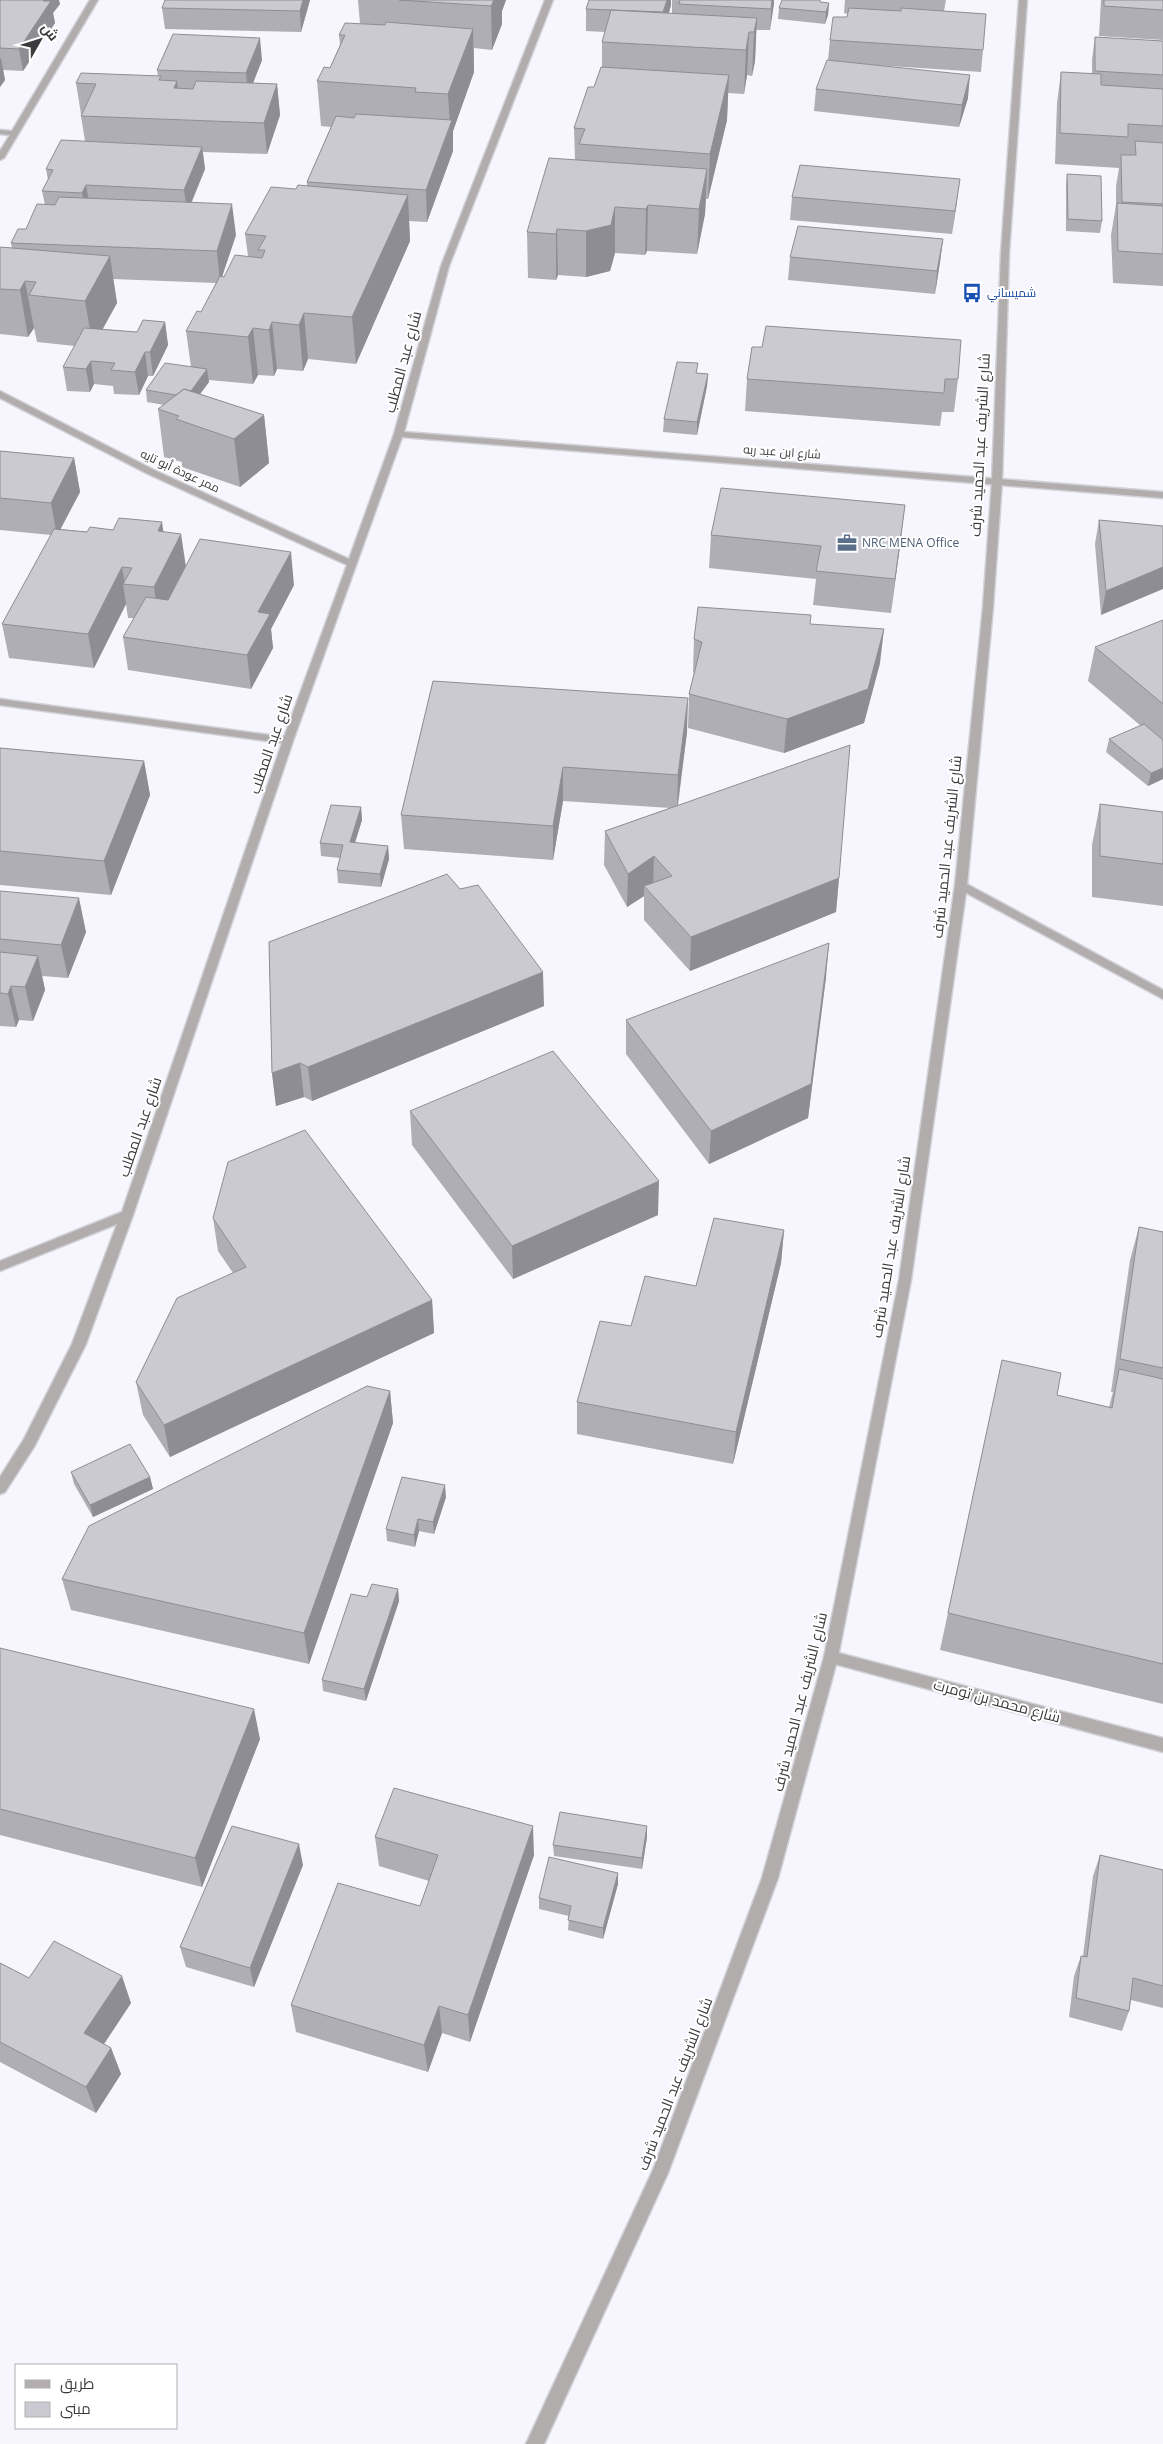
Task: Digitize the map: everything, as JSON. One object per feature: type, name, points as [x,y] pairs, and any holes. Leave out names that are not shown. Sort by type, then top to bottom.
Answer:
[{"type":"street","points":[[0,158],[94,0]]},
{"type":"street","name":"شارع عبد المطلب","points":[[0,1488],[29,1443],[78,1344],[126,1215],[288,741],[399,434],[445,266],[549,0]]},
{"type":"street","name":"شارع الشريف عبد الحميد شرف","points":[[535,2444],[660,2173],[770,1878],[831,1657],[905,1280],[961,885],[988,607],[996,481],[1005,254],[1023,0]]},
{"type":"street","points":[[0,132],[15,133]]},
{"type":"street","name":"ممر عودة أبو تايه","points":[[0,394],[151,472],[352,564]]},
{"type":"street","name":"شارع ابن عبد ربه","points":[[399,434],[1163,495]]},
{"type":"street","points":[[0,702],[288,741]]},
{"type":"street","points":[[961,885],[1163,995]]},
{"type":"street","points":[[0,1266],[126,1215]]},
{"type":"street","name":"شارع محمد بن تومرت","points":[[831,1657],[1163,1745]]},
{"type":"building","points":[[0,0],[51,1],[19,49],[0,48]]},
{"type":"building","points":[[165,0],[303,0],[300,11],[162,8]]},
{"type":"building","points":[[399,0],[494,0],[491,6]]},
{"type":"building","points":[[589,0],[667,0],[663,12],[586,9]]},
{"type":"building","points":[[680,0],[772,0],[771,9],[679,4]]},
{"type":"building","points":[[782,0],[820,0],[820,2],[829,3],[826,12],[779,8]]},
{"type":"building","points":[[1104,0],[1163,0],[1163,10],[1104,6]]},
{"type":"building","points":[[849,8],[901,11],[901,8],[986,14],[983,50],[830,40],[833,17],[847,17]]},
{"type":"building","points":[[611,10],[757,18],[754,32],[749,32],[746,50],[602,42]]},
{"type":"building","points":[[386,22],[473,29],[448,94],[415,92],[416,88],[317,81],[324,67],[330,68],[345,35],[339,35],[345,23],[385,25]]},
{"type":"building","points":[[173,34],[260,38],[246,73],[157,70]]},
{"type":"building","points":[[1095,37],[1163,41],[1163,75],[1095,71]]},
{"type":"building","points":[[827,60],[970,75],[962,105],[816,89]]},
{"type":"building","points":[[601,67],[729,75],[710,154],[579,144],[585,129],[574,128],[588,87],[594,87]]},
{"type":"building","points":[[1061,72],[1101,74],[1101,85],[1163,89],[1163,126],[1128,124],[1128,137],[1060,133]]},
{"type":"building","points":[[81,73],[161,76],[159,80],[177,81],[174,88],[193,89],[196,81],[277,84],[264,123],[81,116],[96,84],[76,83]]},
{"type":"building","points":[[356,114],[452,120],[426,190],[307,182],[336,116],[354,118]]},
{"type":"building","points":[[61,140],[202,147],[184,190],[86,185],[82,193],[42,191],[53,170],[46,169]]},
{"type":"building","points":[[1135,141],[1163,143],[1163,204],[1122,202],[1121,155],[1136,155]]},
{"type":"building","points":[[549,158],[707,169],[699,209],[648,205],[646,209],[615,207],[611,225],[586,231],[557,229],[556,234],[527,232]]},
{"type":"building","points":[[800,165],[960,179],[955,211],[792,197]]},
{"type":"building","points":[[1067,174],[1101,176],[1102,221],[1068,219]]},
{"type":"building","points":[[298,185],[408,195],[352,317],[304,313],[299,325],[272,322],[269,330],[253,328],[248,337],[186,331],[197,311],[201,312],[220,276],[224,277],[235,255],[262,258],[265,250],[258,250],[266,236],[245,234],[271,187],[296,189]]},
{"type":"building","points":[[59,197],[232,204],[217,251],[11,243],[18,229],[26,229],[37,204],[55,205]]},
{"type":"building","points":[[1117,203],[1163,206],[1163,254],[1118,251]]},
{"type":"building","points":[[798,226],[943,239],[937,271],[790,257]]},
{"type":"building","points":[[0,247],[110,256],[85,301],[29,295],[36,282],[25,281],[20,290],[0,289]]},
{"type":"building","points":[[143,320],[165,322],[150,352],[145,352],[135,372],[111,370],[115,363],[91,361],[86,369],[63,367],[84,328],[137,332]]},
{"type":"building","points":[[766,326],[961,340],[958,379],[945,379],[944,393],[747,379],[752,347],[762,347]]},
{"type":"building","points":[[677,362],[698,363],[696,373],[708,374],[697,422],[664,419]]},
{"type":"building","points":[[165,363],[207,369],[191,391],[184,389],[176,395],[146,390]]},
{"type":"building","points":[[184,389],[264,415],[234,439],[176,419],[179,416],[158,409]]},
{"type":"building","points":[[0,451],[74,458],[51,503],[0,498]]},
{"type":"building","points":[[721,488],[905,505],[895,579],[816,571],[821,546],[711,535]]},
{"type":"building","points":[[119,518],[162,522],[158,531],[181,534],[154,587],[123,584],[132,568],[122,567],[88,634],[2,624],[54,529],[87,532],[90,527],[113,530]]},
{"type":"building","points":[[1099,520],[1163,526],[1163,567],[1106,591]]},
{"type":"building","points":[[200,539],[291,552],[258,612],[270,614],[247,655],[123,637],[146,597],[168,600]]},
{"type":"building","points":[[698,607],[811,615],[810,624],[884,629],[868,689],[787,719],[689,694],[702,642],[694,639]]},
{"type":"building","points":[[1163,620],[1163,704],[1095,647]]},
{"type":"building","points":[[433,681],[688,698],[678,775],[563,767],[553,826],[401,815]]},
{"type":"building","points":[[1144,724],[1163,740],[1163,768],[1151,773],[1109,739]]},
{"type":"building","points":[[850,745],[839,878],[691,937],[644,886],[672,876],[654,856],[628,874],[605,831]]},
{"type":"building","points":[[0,748],[144,761],[104,861],[0,851]]},
{"type":"building","points":[[1100,804],[1163,812],[1163,864],[1100,856]]},
{"type":"building","points":[[331,805],[361,807],[350,842],[388,846],[380,874],[337,870],[343,845],[320,843]]},
{"type":"building","points":[[447,874],[460,889],[478,885],[543,972],[308,1067],[300,1063],[272,1073],[269,942]]},
{"type":"building","points":[[0,891],[79,898],[61,945],[0,939]]},
{"type":"building","points":[[829,943],[811,1084],[711,1131],[626,1020]]},
{"type":"building","points":[[0,952],[38,956],[25,987],[11,986],[8,994],[0,993]]},
{"type":"building","points":[[553,1051],[659,1181],[512,1246],[410,1111]]},
{"type":"building","points":[[305,1130],[432,1300],[164,1425],[136,1382],[177,1298],[246,1267],[213,1218],[228,1162]]},
{"type":"building","points":[[714,1218],[784,1230],[736,1432],[577,1402],[600,1321],[631,1326],[645,1276],[696,1286]]},
{"type":"building","points":[[1139,1227],[1163,1232],[1163,1368],[1120,1359]]},
{"type":"building","points":[[1002,1360],[1061,1373],[1057,1395],[1112,1408],[1119,1369],[1163,1379],[1163,1664],[948,1613]]},
{"type":"building","points":[[367,1386],[390,1391],[304,1633],[62,1579],[89,1526]]},
{"type":"building","points":[[130,1444],[150,1477],[90,1505],[71,1472]]},
{"type":"building","points":[[402,1477],[445,1485],[433,1522],[418,1519],[414,1535],[386,1529]]},
{"type":"building","points":[[372,1584],[398,1589],[364,1689],[322,1680],[351,1594],[367,1597]]},
{"type":"building","points":[[0,1648],[254,1709],[195,1858],[0,1809]]},
{"type":"building","points":[[394,1788],[533,1826],[468,2015],[439,2006],[424,2045],[291,2005],[338,1883],[420,1906],[438,1855],[375,1837]]},
{"type":"building","points":[[560,1812],[647,1826],[642,1858],[553,1845]]},
{"type":"building","points":[[232,1826],[299,1844],[250,1968],[180,1947]]},
{"type":"building","points":[[1100,1855],[1163,1870],[1163,1986],[1133,1978],[1129,2011],[1076,1998],[1081,1956],[1087,1957]]},
{"type":"building","points":[[549,1857],[618,1873],[603,1928],[568,1920],[571,1906],[539,1898]]},
{"type":"building","points":[[54,1941],[122,1976],[84,2033],[111,2048],[86,2087],[0,2042],[0,1963],[29,1978]]},
{"type":"place","name":"شميساني","points":[[972,293]]},
{"type":"place","name":"NRC MENA Office","points":[[847,543]]}]
